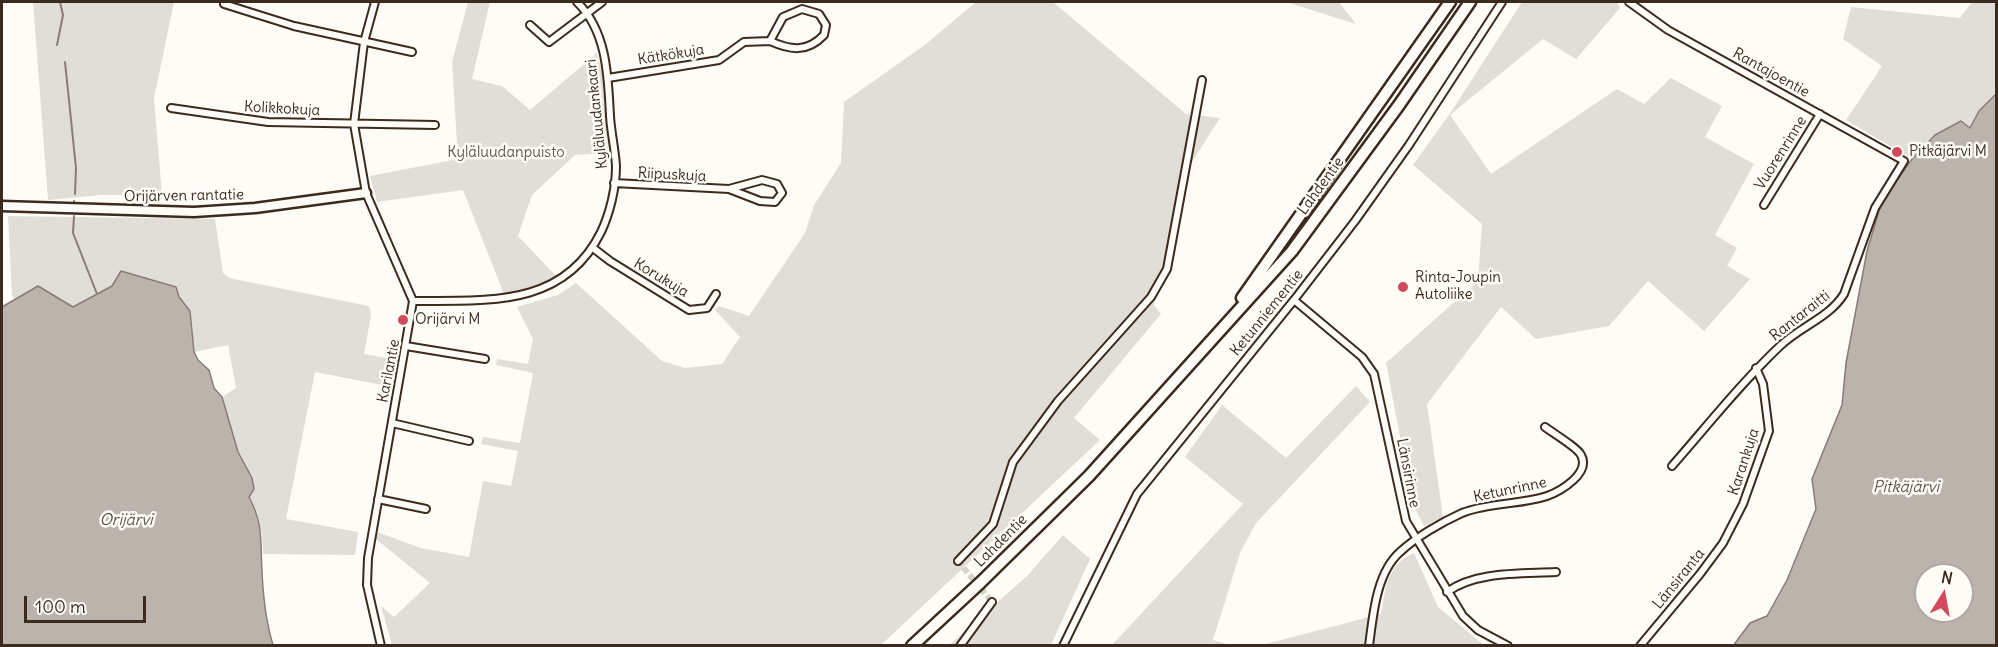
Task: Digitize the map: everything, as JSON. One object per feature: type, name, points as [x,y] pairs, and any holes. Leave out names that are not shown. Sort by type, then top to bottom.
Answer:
[{"type":"highway","name":"Lahdentie","points":[[1181,376],[1281,245],[1450,2]]},
{"type":"highway","name":"Lahdentie","points":[[912,645],[980,583],[1089,476],[1292,251],[1399,105],[1470,2]]},
{"type":"street","points":[[375,2],[364,42],[354,124],[366,192],[413,302]]},
{"type":"street","name":"Kyläluudankaari","points":[[413,302],[458,302],[524,295],[546,287],[572,271],[593,248],[604,224],[616,167],[608,78],[601,43],[588,13],[577,2]]},
{"type":"street","points":[[530,25],[549,42],[602,2]]},
{"type":"street","name":"Ketunniementie","points":[[1063,645],[1137,494],[1294,300],[1410,145],[1502,2]]},
{"type":"street","name":"Rantajoentie","points":[[1629,2],[1668,30],[1904,161]]},
{"type":"street","points":[[224,4],[294,26],[412,52]]},
{"type":"street","name":"Kätkökuja","points":[[608,78],[718,60],[744,42],[770,41],[789,49],[807,48],[824,35],[826,25],[819,14],[802,9],[783,17],[770,41]]},
{"type":"street","points":[[958,561],[993,524],[1013,462],[1058,401],[1151,297],[1167,268],[1202,80]]},
{"type":"street","name":"Kolikkokuja","points":[[171,108],[268,122],[435,125]]},
{"type":"street","name":"Vuorenrinne","points":[[1764,205],[1820,114]]},
{"type":"street","name":"Rantaraitti","points":[[1672,466],[1756,368],[1788,339],[1838,304],[1844,294],[1875,208],[1904,161]]},
{"type":"street","name":"Riipuskuja","points":[[614,183],[729,189],[760,201],[776,202],[782,193],[777,184],[762,180],[729,189]]},
{"type":"street","name":"Orijärven rantatie","points":[[2,206],[194,212],[255,208],[366,192]]},
{"type":"street","name":"Korukuja","points":[[593,248],[689,310],[707,308],[716,294]]},
{"type":"street","name":"Länsirinne","points":[[1294,300],[1362,357],[1374,374],[1402,510],[1417,540],[1463,616],[1478,630],[1508,645]]},
{"type":"street","name":"Karilantie","points":[[381,645],[367,585],[368,558],[413,302]]},
{"type":"street","points":[[406,346],[485,359]]},
{"type":"street","name":"Karankuja","points":[[1733,526],[1769,432],[1763,384],[1756,368]]},
{"type":"street","points":[[392,423],[469,441]]},
{"type":"street","name":"Ketunrinne","points":[[1417,540],[1461,514],[1476,508],[1547,496],[1562,489],[1580,473],[1584,462],[1581,453],[1545,427]]},
{"type":"street","points":[[378,499],[426,509]]},
{"type":"street","name":"Länsiranta","points":[[1640,645],[1700,574],[1733,526]]},
{"type":"street","points":[[1369,645],[1374,609],[1387,570],[1399,552],[1417,540]]},
{"type":"street","points":[[1447,592],[1468,582],[1495,576],[1556,572]]},
{"type":"street","points":[[960,645],[992,602]]},
{"type":"green space","points":[[33,2],[174,2],[154,98],[162,195],[101,195],[48,200]]},
{"type":"green space","name":"Kyläluudanpuisto","points":[[468,2],[490,2],[472,79],[502,86],[530,110],[597,53],[602,73],[608,153],[575,155],[532,195],[518,236],[558,278],[529,290],[504,294],[463,190],[377,202],[370,176],[458,159],[452,62]]},
{"type":"green space","points":[[976,2],[1053,2],[1186,114],[1220,118],[1185,173],[1154,305],[1161,314],[1074,418],[1100,440],[881,645],[392,645],[381,606],[394,617],[430,583],[376,539],[377,532],[421,548],[469,557],[483,481],[511,486],[518,451],[481,444],[483,437],[520,443],[533,373],[496,365],[497,359],[528,364],[533,339],[517,307],[558,295],[576,283],[662,361],[685,368],[722,364],[740,337],[715,310],[719,306],[749,316],[805,233],[814,205],[841,163],[844,102],[926,44]]},
{"type":"green space","points":[[1286,2],[1339,2],[1356,24]]},
{"type":"green space","points":[[1522,2],[1617,2],[1620,8],[1576,59],[1543,39],[1450,115],[1491,174],[1617,89],[1644,104],[1671,78],[1722,106],[1705,137],[1754,164],[1715,235],[1737,248],[1727,266],[1750,279],[1704,331],[1648,281],[1609,326],[1536,339],[1501,307],[1427,404],[1443,517],[1424,526],[1413,505],[1386,363],[1478,281],[1482,224],[1413,165],[1449,115]]},
{"type":"green space","points":[[1972,2],[1996,2],[1996,94],[1979,111],[1970,128],[1935,135],[1912,159],[1846,120],[1882,66],[1843,39],[1851,7],[1960,18]]},
{"type":"green space","points":[[8,216],[215,219],[223,273],[229,278],[369,306],[371,315],[364,354],[393,359],[387,386],[315,372],[286,519],[358,532],[355,555],[263,554],[257,511],[249,497],[251,475],[238,452],[222,397],[236,388],[228,345],[194,352],[191,311],[179,297],[176,287],[112,286],[73,307],[38,286],[15,299],[12,296]]},
{"type":"green space","points":[[1356,386],[1370,402],[1256,523],[1240,553],[1213,640],[1230,645],[1112,645],[1243,504],[1185,457],[1222,405],[1286,458]]},
{"type":"green space","points":[[1063,535],[1090,559],[1051,645],[948,646],[1027,576]]},
{"type":"green space","points":[[1414,553],[1438,607],[1484,645],[1258,646],[1381,614],[1389,577],[1398,563]]},
{"type":"water","name":"Pitkäjärvi","points":[[1996,94],[1996,645],[1733,646],[1750,623],[1767,616],[1787,580],[1816,509],[1812,479],[1842,405],[1846,363],[1867,251],[1882,201],[1912,159],[1935,135],[1961,121],[1970,128],[1979,111]]},
{"type":"water","name":"Orijärvi","points":[[121,271],[176,287],[179,297],[190,311],[194,352],[198,360],[209,370],[214,388],[222,397],[238,452],[252,478],[254,489],[249,497],[259,525],[264,599],[273,645],[2,645],[2,307],[38,286],[73,307],[112,286]]},
{"type":"waterway","points":[[57,45],[63,15],[60,2]]},
{"type":"waterway","points":[[65,62],[76,168],[75,194]]},
{"type":"waterway","points":[[74,216],[73,233],[97,294]]},
{"type":"tunnel","points":[[958,561],[992,602]]},
{"type":"place","name":"Pitkäjärvi M","points":[[1897,152]]},
{"type":"place","name":"Rinta-Joupin Autoliike","points":[[1403,287]]},
{"type":"place","name":"Orijärvi M","points":[[403,320]]}]
